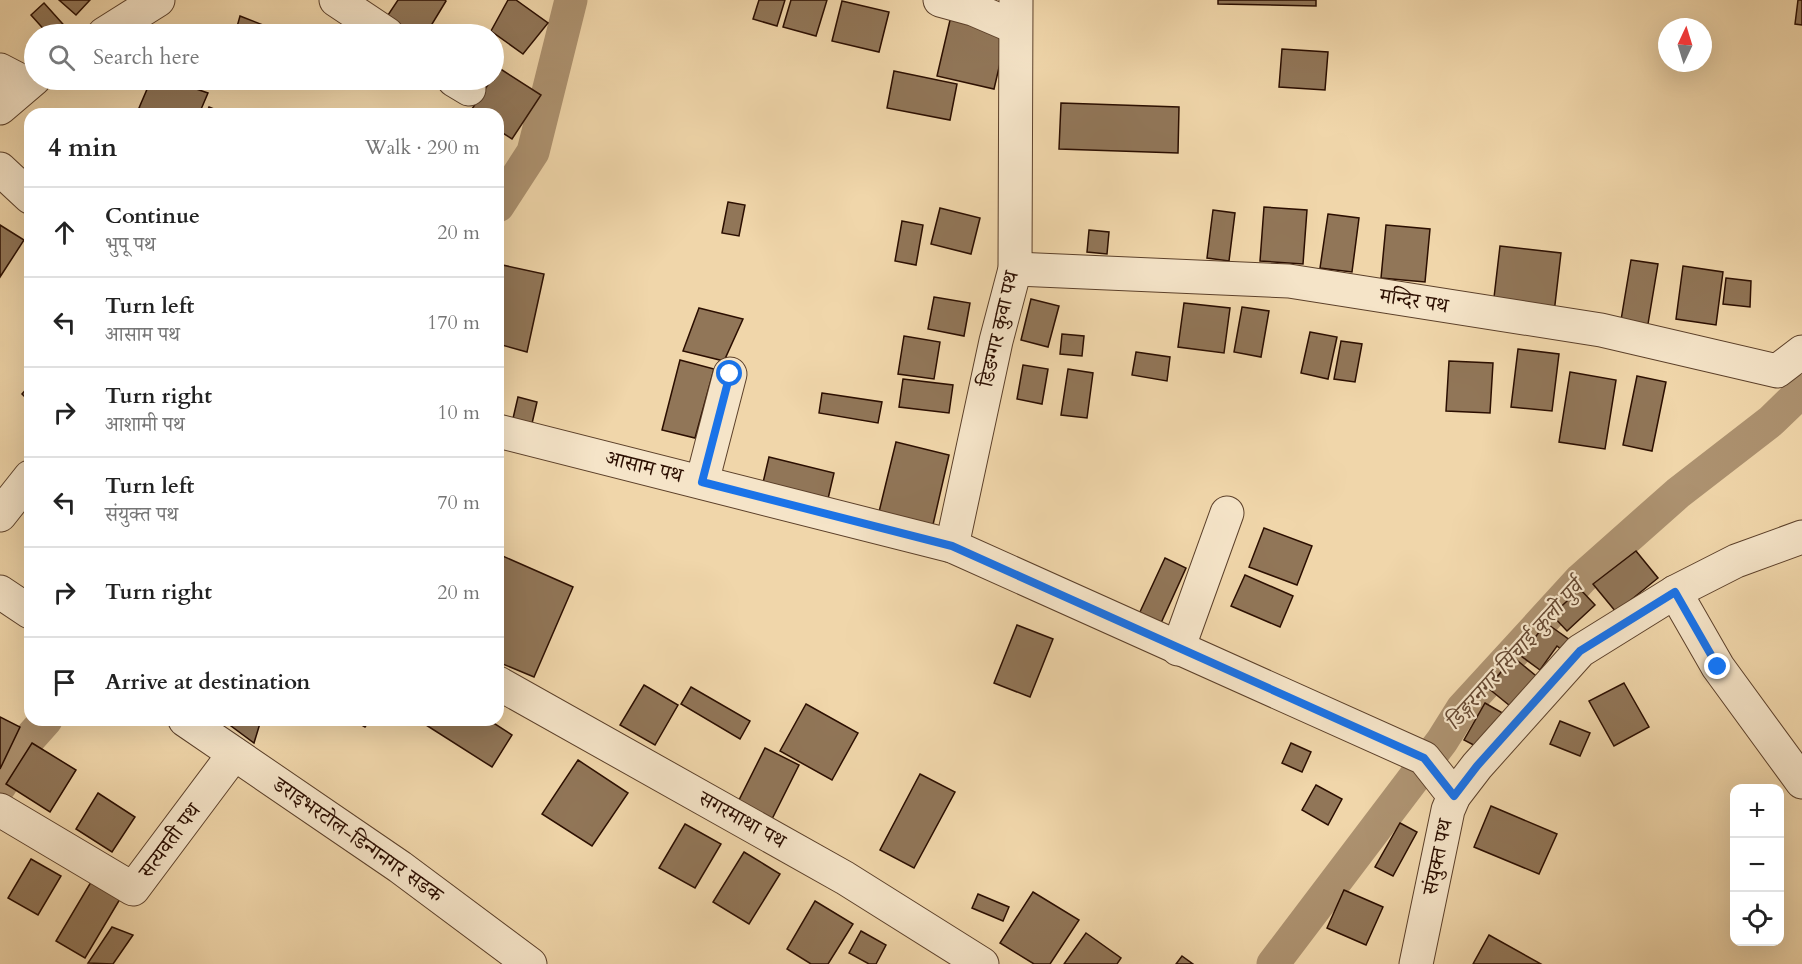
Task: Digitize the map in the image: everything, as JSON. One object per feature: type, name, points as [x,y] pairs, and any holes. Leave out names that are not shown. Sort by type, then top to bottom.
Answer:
[{"type":"street","points":[[336,0],[372,24]]},
{"type":"street","points":[[940,0],[973,9],[1016,13]]},
{"type":"street","points":[[118,24],[151,1]]},
{"type":"street","name":"डिङग्गर कुवा पथ","points":[[952,546],[996,341],[1015,269],[1016,13]]},
{"type":"street","points":[[0,108],[21,78]]},
{"type":"street","points":[[0,169],[24,191]]},
{"type":"street","name":"मन्दिर पथ","points":[[1015,269],[1289,281],[1601,330],[1777,370],[1802,352]]},
{"type":"street","points":[[702,482],[730,374]]},
{"type":"street","name":"आसाम पथ","points":[[504,432],[952,546],[1424,758],[1453,796]]},
{"type":"street","points":[[0,515],[24,485]]},
{"type":"street","points":[[1178,649],[1227,513]]},
{"type":"street","name":"संयुक्त पथ","points":[[1416,964],[1448,810],[1453,796],[1580,651],[1675,592],[1736,561],[1802,537]]},
{"type":"street","points":[[0,592],[24,608]]},
{"type":"street","points":[[1675,592],[1718,667],[1802,783]]},
{"type":"street","name":"सगरमाथा पथ","points":[[504,686],[845,878],[982,964]]},
{"type":"street","name":"डराइभरटोल-डिन्गनगर सडक","points":[[194,726],[400,867],[530,964]]},
{"type":"street","name":"सत्यवती पथ","points":[[0,810],[133,889],[234,754]]},
{"type":"building","points":[[59,0],[90,0],[76,15]]},
{"type":"building","points":[[398,0],[446,1],[432,24],[400,24],[388,15]]},
{"type":"building","points":[[508,0],[516,0],[548,23],[523,54],[504,40],[504,24],[495,24]]},
{"type":"building","points":[[759,0],[785,0],[777,26],[753,19]]},
{"type":"building","points":[[791,0],[827,0],[816,36],[783,27]]},
{"type":"building","points":[[1218,0],[1316,0],[1316,6],[1218,4]]},
{"type":"building","points":[[1798,0],[1802,0],[1802,25],[1795,24]]},
{"type":"building","points":[[842,1],[889,12],[879,52],[832,41]]},
{"type":"building","points":[[44,3],[63,24],[39,24],[31,15]]},
{"type":"building","points":[[240,16],[260,24],[238,24]]},
{"type":"building","points":[[951,16],[1008,29],[994,89],[937,76]]},
{"type":"building","points":[[1282,49],[1328,52],[1325,90],[1279,87]]},
{"type":"building","points":[[504,71],[541,95],[512,139],[504,134],[504,108],[473,108],[484,90],[504,90]]},
{"type":"building","points":[[894,71],[957,84],[950,120],[887,108]]},
{"type":"building","points":[[147,90],[199,90],[208,93],[202,108],[139,108]]},
{"type":"building","points":[[1061,103],[1179,107],[1178,153],[1059,149]]},
{"type":"building","points":[[728,202],[745,205],[739,236],[722,233]]},
{"type":"building","points":[[1264,207],[1307,210],[1303,264],[1260,261]]},
{"type":"building","points":[[940,208],[980,218],[971,254],[931,244]]},
{"type":"building","points":[[1213,210],[1235,213],[1229,261],[1207,258]]},
{"type":"building","points":[[1328,214],[1359,218],[1352,272],[1320,268]]},
{"type":"building","points":[[902,221],[923,225],[916,265],[895,261]]},
{"type":"building","points":[[0,225],[24,240],[0,277]]},
{"type":"building","points":[[1386,225],[1430,229],[1425,282],[1381,278]]},
{"type":"building","points":[[1089,230],[1109,232],[1107,254],[1087,252]]},
{"type":"building","points":[[1500,246],[1561,253],[1554,313],[1493,306]]},
{"type":"building","points":[[1631,260],[1658,264],[1647,330],[1620,326]]},
{"type":"building","points":[[504,265],[544,274],[527,352],[504,346]]},
{"type":"building","points":[[1683,266],[1723,272],[1716,325],[1676,319]]},
{"type":"building","points":[[1726,278],[1751,281],[1750,307],[1723,304]]},
{"type":"building","points":[[934,297],[970,303],[964,336],[928,329]]},
{"type":"building","points":[[1031,299],[1059,306],[1048,347],[1021,340]]},
{"type":"building","points":[[1184,303],[1230,308],[1224,353],[1178,347]]},
{"type":"building","points":[[1242,307],[1269,311],[1261,357],[1234,352]]},
{"type":"building","points":[[699,308],[743,319],[724,361],[683,351]]},
{"type":"building","points":[[1310,332],[1337,337],[1328,379],[1301,373]]},
{"type":"building","points":[[1062,334],[1084,336],[1082,356],[1060,354]]},
{"type":"building","points":[[904,336],[940,342],[934,379],[898,374]]},
{"type":"building","points":[[1341,341],[1362,344],[1355,382],[1334,379]]},
{"type":"building","points":[[1518,349],[1559,354],[1552,411],[1511,407]]},
{"type":"building","points":[[1136,352],[1170,357],[1167,381],[1132,375]]},
{"type":"building","points":[[680,360],[714,369],[695,438],[662,430]]},
{"type":"building","points":[[1449,361],[1493,363],[1490,413],[1446,411]]},
{"type":"building","points":[[1023,365],[1048,369],[1042,404],[1017,399]]},
{"type":"building","points":[[1068,369],[1093,373],[1087,418],[1061,415]]},
{"type":"building","points":[[1570,372],[1616,380],[1605,449],[1559,442]]},
{"type":"building","points":[[1637,376],[1666,382],[1652,451],[1623,445]]},
{"type":"building","points":[[903,379],[953,385],[949,413],[899,407]]},
{"type":"building","points":[[822,393],[882,402],[878,423],[819,413]]},
{"type":"building","points":[[518,397],[537,402],[530,432],[511,427]]},
{"type":"building","points":[[896,442],[949,455],[932,529],[878,516]]},
{"type":"building","points":[[769,457],[834,473],[827,503],[762,487]]},
{"type":"building","points":[[1264,528],[1312,546],[1297,585],[1249,567]]},
{"type":"building","points":[[1636,551],[1658,578],[1616,612],[1593,584]]},
{"type":"building","points":[[504,557],[573,587],[534,677],[504,664]]},
{"type":"building","points":[[1165,558],[1186,568],[1161,623],[1139,614]]},
{"type":"building","points":[[1245,575],[1293,596],[1280,627],[1231,606]]},
{"type":"building","points":[[1580,589],[1595,605],[1567,631],[1552,615]]},
{"type":"building","points":[[1546,623],[1574,643],[1566,653],[1557,646],[1540,670],[1521,656]]},
{"type":"building","points":[[1017,625],[1053,639],[1030,697],[994,683]]},
{"type":"building","points":[[1513,657],[1540,679],[1515,710],[1488,688]]},
{"type":"building","points":[[1624,683],[1649,727],[1614,746],[1589,701]]},
{"type":"building","points":[[644,685],[678,705],[655,745],[620,725]]},
{"type":"building","points":[[691,687],[750,721],[740,739],[681,704]]},
{"type":"building","points":[[1485,703],[1506,715],[1485,751],[1464,740]]},
{"type":"building","points":[[806,704],[858,733],[832,780],[780,751]]},
{"type":"building","points":[[0,717],[20,727],[0,769]]},
{"type":"building","points":[[1560,721],[1590,733],[1580,756],[1550,744]]},
{"type":"building","points":[[231,726],[259,726],[254,743]]},
{"type":"building","points":[[428,726],[498,726],[512,735],[492,767]]},
{"type":"building","points":[[32,743],[76,770],[50,812],[6,784]]},
{"type":"building","points":[[1291,743],[1311,752],[1302,772],[1282,763]]},
{"type":"building","points":[[765,748],[799,765],[772,819],[738,802]]},
{"type":"building","points":[[578,760],[628,793],[592,846],[542,814]]},
{"type":"building","points":[[920,774],[955,792],[914,868],[880,850]]},
{"type":"building","points":[[1316,785],[1342,799],[1328,825],[1302,810]]},
{"type":"building","points":[[98,793],[135,817],[112,852],[76,829]]},
{"type":"building","points":[[1491,806],[1557,834],[1539,874],[1474,847]]},
{"type":"building","points":[[1400,823],[1417,832],[1393,876],[1375,867]]},
{"type":"building","points":[[685,824],[721,844],[695,888],[659,868]]},
{"type":"building","points":[[744,852],[780,874],[749,924],[713,902]]},
{"type":"building","points":[[31,859],[61,876],[38,915],[8,898]]},
{"type":"building","points":[[91,882],[120,899],[85,958],[56,941]]},
{"type":"building","points":[[1344,890],[1383,907],[1366,945],[1327,928]]},
{"type":"building","points":[[1033,892],[1079,920],[1050,964],[1034,964],[1000,943]]},
{"type":"building","points":[[978,894],[1009,907],[1003,921],[972,908]]},
{"type":"building","points":[[815,901],[853,924],[828,964],[811,964],[787,949]]},
{"type":"building","points":[[112,927],[133,935],[113,964],[88,963]]},
{"type":"building","points":[[861,931],[886,945],[876,964],[869,964],[849,953]]},
{"type":"building","points":[[1086,933],[1121,958],[1117,964],[1064,964]]},
{"type":"building","points":[[1489,935],[1541,964],[1473,964]]},
{"type":"building","points":[[1182,956],[1193,964],[1176,964]]},
{"type":"waterway","points":[[504,197],[533,152],[571,0]]},
{"type":"waterway","name":"डिङ्गरनगर सिंचाई कुलो पुर्व","points":[[1273,964],[1442,741],[1462,709],[1581,579],[1678,493],[1771,421],[1802,391]]},
{"type":"waterway","points":[[0,786],[30,738],[41,726]]},
{"type":"route","points":[[730,374],[702,482],[952,546],[1424,758],[1454,796],[1477,766],[1580,651],[1675,592],[1718,667]]}]
